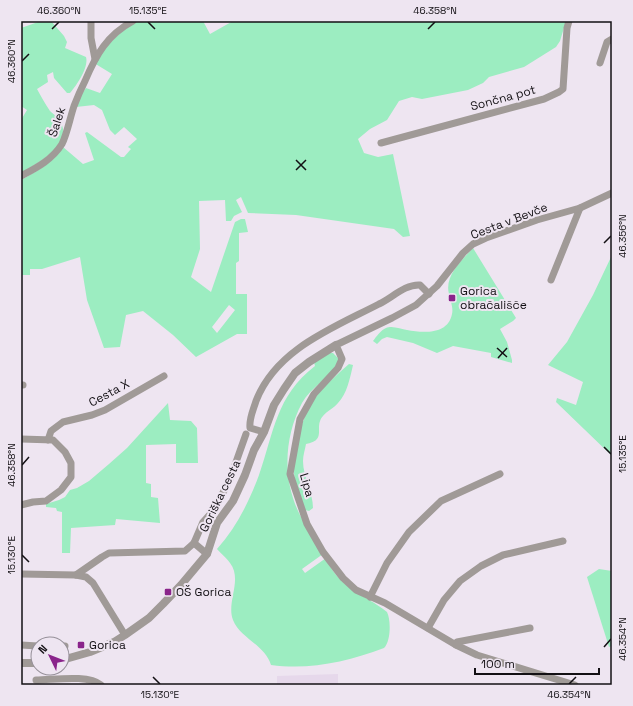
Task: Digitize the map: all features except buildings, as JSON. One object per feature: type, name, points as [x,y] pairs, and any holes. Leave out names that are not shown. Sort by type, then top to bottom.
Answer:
[{"type":"street","points":[[91,21],[91,38],[95,59]]},
{"type":"street","name":"Šalek","points":[[21,176],[39,167],[52,157],[62,144],[74,105],[95,59],[106,42],[118,31],[134,21]]},
{"type":"street","name":"Sončna pot","points":[[380,142],[544,99],[559,92],[563,89],[566,28],[569,21]]},
{"type":"street","points":[[600,63],[607,42],[612,39]]},
{"type":"street","name":"Cesta v Bevče","points":[[336,345],[416,305],[437,286],[463,253],[473,244],[537,220],[580,208],[612,193]]},
{"type":"street","points":[[551,280],[580,208]]},
{"type":"street","points":[[264,432],[250,428],[249,419],[258,396],[268,379],[292,352],[310,340],[384,302],[409,286],[415,284],[420,285],[429,294]]},
{"type":"street","name":"Goriška cesta","points":[[70,658],[90,652],[114,642],[148,618],[163,604],[207,554],[217,523],[233,501],[254,450],[264,432],[274,405],[296,373],[309,362],[336,345]]},
{"type":"street","name":"Lipa","points":[[336,345],[342,358],[338,368],[314,394],[300,419],[290,474],[307,524],[323,552],[342,578],[356,590],[385,603],[456,645],[478,655],[575,685]]},
{"type":"street","name":"Cesta X","points":[[48,440],[51,431],[63,422],[92,415],[105,410],[164,376]]},
{"type":"street","points":[[76,575],[109,553],[185,551],[194,543],[203,522],[214,510],[230,480],[246,434]]},
{"type":"street","points":[[21,439],[53,440],[65,452],[71,463],[71,477],[61,490],[46,501],[21,505]]},
{"type":"street","points":[[370,597],[387,563],[410,532],[441,501],[500,474]]},
{"type":"street","points":[[428,628],[444,600],[460,581],[481,566],[503,555],[563,541]]},
{"type":"street","points":[[194,543],[207,554]]},
{"type":"street","points":[[21,574],[76,575],[86,577],[93,583],[125,635]]},
{"type":"street","points":[[456,645],[457,642],[530,628]]},
{"type":"street","points":[[36,680],[83,679],[97,682],[101,685]]},
{"type":"shaded area","points":[[338,674],[338,685],[277,685],[277,676]]},
{"type":"green space","points":[[41,21],[51,21],[64,36],[67,42],[65,48],[86,57],[86,66],[82,76],[70,93],[67,93],[54,78],[53,72],[47,75],[48,82],[37,89],[50,111],[60,121],[63,133],[61,141],[50,154],[21,173],[21,120],[27,110],[21,106],[21,28]]},
{"type":"green space","points":[[138,21],[203,21],[210,34],[233,21],[566,21],[560,41],[556,47],[524,67],[489,77],[483,83],[468,90],[422,99],[412,97],[399,101],[387,120],[370,129],[358,139],[364,153],[378,157],[393,154],[410,236],[403,237],[394,229],[296,215],[248,213],[241,197],[236,200],[242,212],[234,216],[231,221],[226,221],[225,200],[199,201],[200,249],[191,277],[211,292],[235,222],[245,219],[248,232],[239,233],[239,261],[236,263],[236,294],[247,294],[247,334],[237,334],[196,357],[173,335],[143,311],[126,315],[120,347],[104,348],[87,300],[80,257],[42,269],[30,269],[30,275],[21,275],[21,180],[50,162],[63,147],[83,164],[94,160],[85,133],[87,132],[121,157],[124,157],[131,149],[128,147],[137,139],[124,127],[115,135],[110,130],[102,110],[94,105],[76,107],[86,88],[100,93],[112,74],[94,63],[113,39]],"holes":[[[229,305],[235,310],[217,333],[212,327]]]},
{"type":"green space","points":[[473,248],[516,318],[500,329],[507,342],[512,363],[491,357],[491,353],[453,346],[437,353],[413,343],[387,337],[382,339],[377,344],[373,341],[382,330],[388,327],[427,332],[446,326],[450,321],[452,314],[451,302],[456,300],[453,293],[449,294],[448,287],[451,275]]},
{"type":"green space","points":[[612,255],[612,456],[556,402],[557,398],[576,405],[583,382],[548,365],[567,342],[593,295]]},
{"type":"green space","points":[[330,353],[333,353],[338,358],[338,362],[335,368],[310,392],[302,403],[296,416],[289,444],[288,473],[294,502],[305,525],[323,554],[302,569],[305,573],[326,558],[331,568],[345,584],[387,612],[390,625],[389,636],[384,648],[342,661],[314,666],[271,665],[264,652],[241,632],[233,620],[231,606],[235,584],[234,570],[229,561],[217,549],[236,523],[251,495],[284,402],[302,378],[315,366],[314,362]]},
{"type":"green space","points":[[349,364],[353,365],[348,386],[344,395],[320,420],[317,439],[306,444],[303,467],[313,502],[313,508],[309,511],[305,510],[297,490],[294,476],[295,451],[301,426],[306,414],[318,394]]},
{"type":"green space","points":[[168,403],[170,420],[191,421],[197,428],[198,463],[176,463],[176,444],[146,445],[146,483],[151,484],[151,497],[158,498],[160,523],[116,519],[115,525],[71,528],[70,553],[62,553],[62,512],[57,511],[56,508],[46,507],[46,504],[65,497],[70,490],[89,481],[127,448]]},
{"type":"green space","points":[[599,569],[612,571],[612,646],[609,647],[587,577]]},
{"type":"place","name":"Gorica obračališče","points":[[452,298]]},
{"type":"place","name":"OŠ Gorica","points":[[168,592]]},
{"type":"place","name":"Gorica","points":[[81,645]]}]
